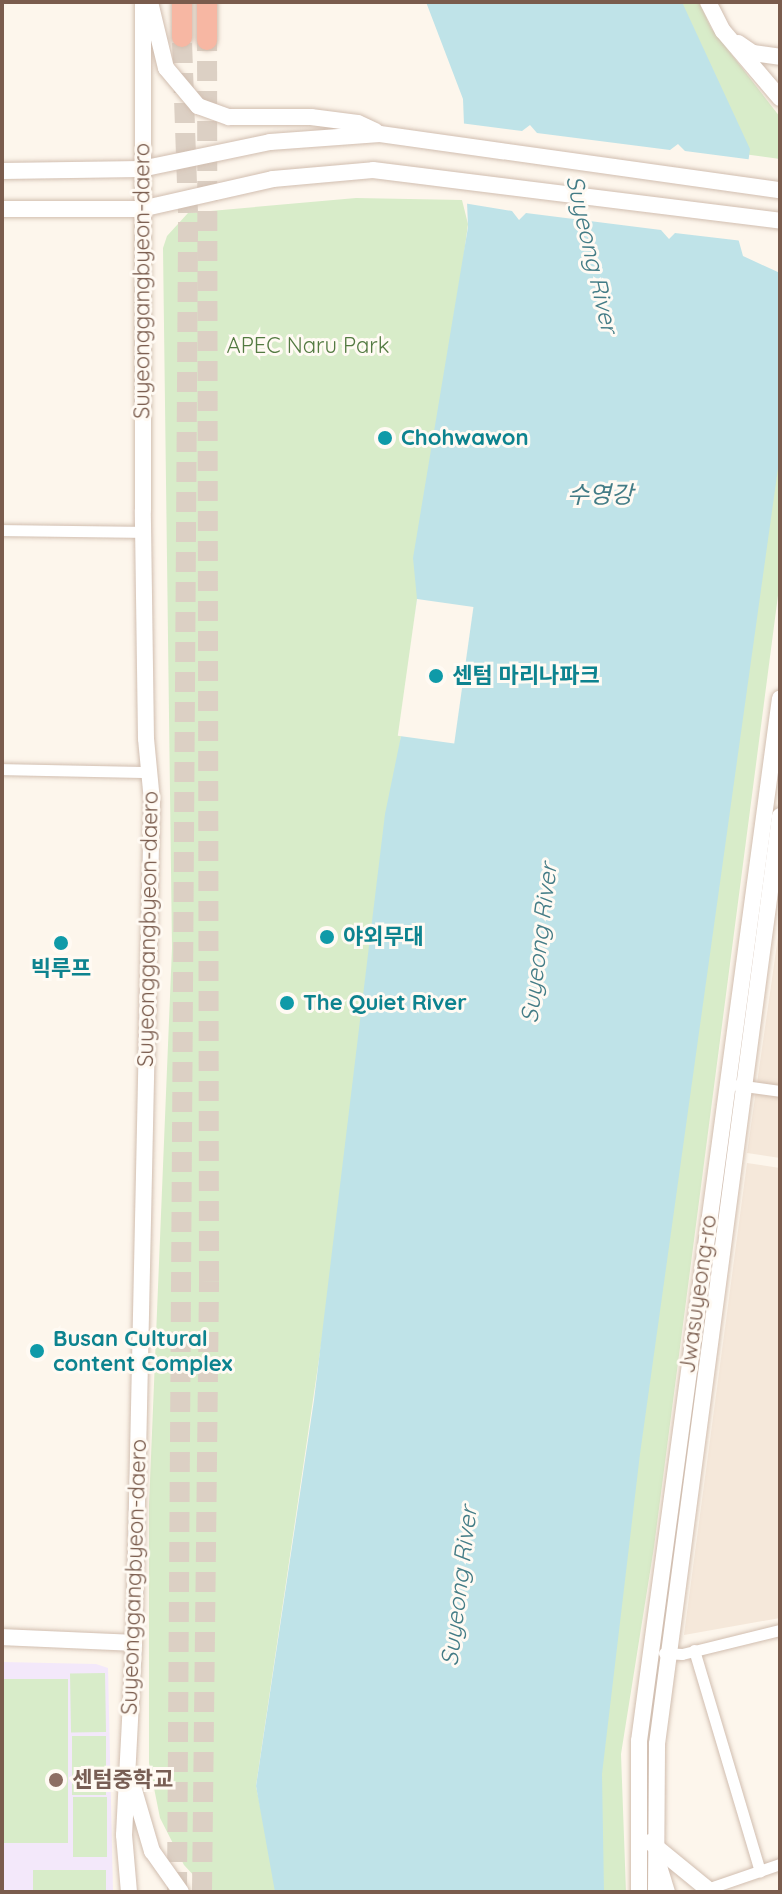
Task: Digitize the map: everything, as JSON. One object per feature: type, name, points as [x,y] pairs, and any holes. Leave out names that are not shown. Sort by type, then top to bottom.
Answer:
[{"type":"highway","points":[[182,2],[182,37]]},
{"type":"main road","name":"Suyeonggangbyeon-daero","points":[[129,1892],[124,1835],[134,1643],[152,801],[144,532],[143,2]]},
{"type":"main road","points":[[150,2],[166,68],[198,106],[229,117],[311,117],[358,123],[380,134]]},
{"type":"main road","points":[[708,2],[723,31],[780,98]]},
{"type":"main road","points":[[723,31],[753,53],[780,57]]},
{"type":"main road","points":[[761,77],[780,86]]},
{"type":"main road","points":[[2,171],[141,169],[270,142],[380,134],[757,183],[780,190]]},
{"type":"main road","points":[[2,209],[141,209],[306,174],[373,170],[439,175],[780,221]]},
{"type":"main road","points":[[757,183],[780,178]]},
{"type":"main road","points":[[753,217],[780,231]]},
{"type":"main road","name":"Jwasuyeong-ro","points":[[639,1892],[639,1741],[780,698]]},
{"type":"main road","name":"Jwasuyeong-ro","points":[[656,1892],[657,1744],[780,816]]},
{"type":"main road","points":[[2,1637],[134,1643]]},
{"type":"main road","name":"Suyeonggangbyeon-daero","points":[[129,1760],[143,1829],[159,1863],[181,1892]]},
{"type":"main road","points":[[639,1834],[709,1890]]},
{"type":"street","points":[[2,530],[144,532]]},
{"type":"street","points":[[2,769],[149,772]]},
{"type":"street","points":[[727,1083],[780,1091]]},
{"type":"street","points":[[651,1651],[668,1654],[694,1650],[780,1630]]},
{"type":"street","points":[[694,1650],[760,1871]]},
{"type":"street","points":[[656,1846],[669,1892]]},
{"type":"street","points":[[709,1890],[780,1864]]},
{"type":"shaded area","points":[[780,923],[780,1158],[747,1153]]},
{"type":"shaded area","points":[[747,1163],[780,1168],[780,1618],[684,1635]]},
{"type":"shaded area","name":"센텀중학교","points":[[2,1662],[96,1664],[108,1668],[113,1892],[2,1892]]},
{"type":"green space","points":[[668,2],[699,2],[711,28],[780,117],[780,159],[736,153]]},
{"type":"green space","name":"APEC Naru Park","points":[[356,198],[462,200],[468,224],[323,1332],[256,1786],[278,1892],[209,1892],[184,1865],[160,1818],[149,1763],[149,1505],[172,948],[163,248],[167,236],[188,213]]},
{"type":"green space","points":[[780,379],[780,580],[654,1547],[621,1754],[626,1892],[591,1892],[592,1757]]},
{"type":"green space","points":[[105,1673],[106,1732],[71,1733],[70,1674]]},
{"type":"green space","points":[[2,1679],[68,1679],[68,1843],[2,1843]]},
{"type":"green space","points":[[72,1736],[106,1736],[106,1795],[72,1795]]},
{"type":"green space","points":[[73,1797],[107,1797],[107,1857],[73,1857]]},
{"type":"green space","points":[[33,1870],[106,1870],[106,1892],[33,1892]]},
{"type":"water","name":"수영강","points":[[426,2],[682,2],[750,149],[738,238],[743,256],[780,273],[780,454],[640,1454],[602,1774],[604,1892],[275,1892],[256,1786],[314,1400],[385,814],[401,736],[417,599],[413,558],[468,227],[463,99]]},
{"type":"pier","points":[[460,123],[522,131],[530,125],[537,133],[670,150],[678,144],[685,151],[754,160],[743,241],[675,233],[669,239],[661,230],[526,213],[519,220],[512,211],[463,203]]},
{"type":"pier","name":"센텀 마리나파크","points":[[417,599],[473,607],[454,744],[398,736]]},
{"type":"tunnel","points":[[177,1892],[188,213],[182,37]]},
{"type":"tunnel","points":[[202,1892],[209,1281],[207,40]]},
{"type":"place","name":"Chohwawon","points":[[385,438]]},
{"type":"place","name":"센텀 마리나파크","points":[[436,676]]},
{"type":"place","name":"야외무대","points":[[327,937]]},
{"type":"place","name":"빅루프","points":[[61,943]]},
{"type":"place","name":"The Quiet River","points":[[287,1003]]},
{"type":"place","name":"Busan Cultural content Complex","points":[[37,1351]]},
{"type":"place","name":"센텀중학교","points":[[56,1780]]},
{"type":"water label","name":"Suyeong River","points":[[592,254]]},
{"type":"water label","name":"Suyeong River","points":[[539,943]]},
{"type":"water label","name":"Suyeong River","points":[[459,1586]]}]
